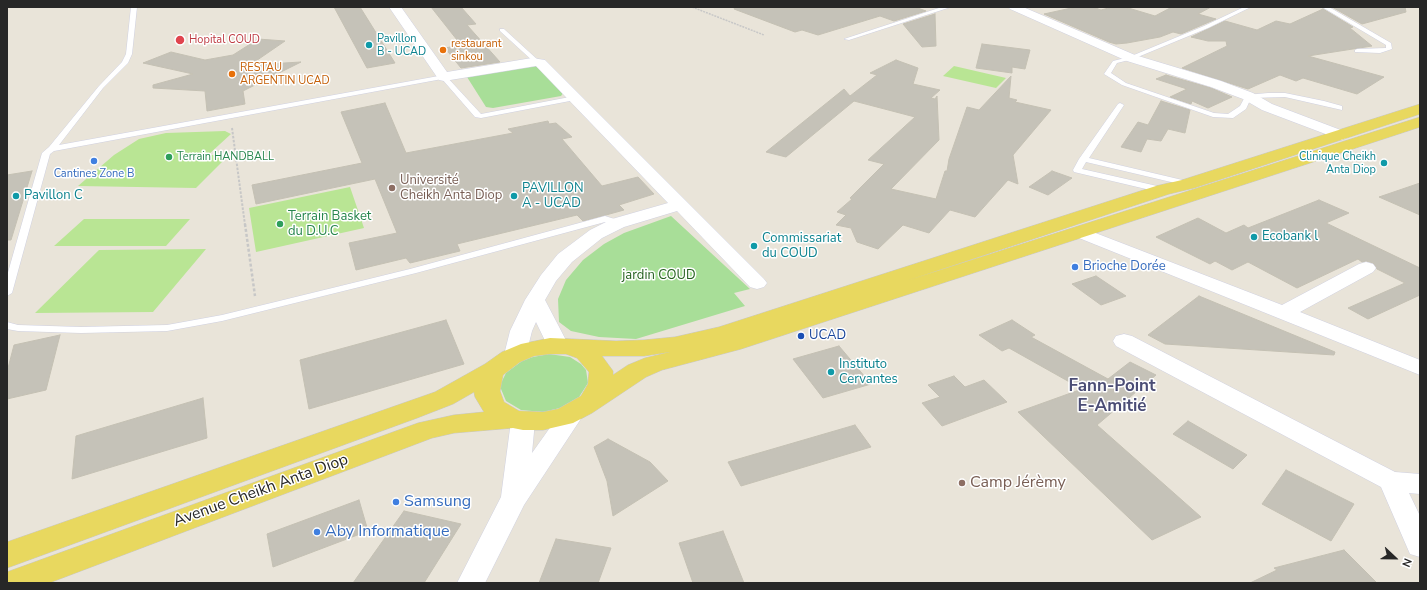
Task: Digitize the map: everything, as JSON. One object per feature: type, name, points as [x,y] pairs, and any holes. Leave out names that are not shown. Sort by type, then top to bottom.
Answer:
[{"type":"main road","points":[[1420,109],[1188,184],[1163,190],[724,333],[675,344],[644,348],[616,349],[538,347],[505,362],[490,377],[487,391],[488,397],[494,408],[500,413],[518,420],[554,420],[581,408],[637,371],[654,364],[733,344],[1420,122]]},
{"type":"main road","points":[[563,347],[585,353],[592,359],[601,371],[601,384],[581,408]]},
{"type":"main road","name":"Avenue Cheikh Anta Diop","points":[[7,555],[408,412],[444,398],[505,362]]},
{"type":"main road","name":"Avenue Cheikh Anta Diop","points":[[13,583],[427,430],[454,424],[518,420]]},
{"type":"street","points":[[395,7],[444,77],[537,62],[540,63],[757,283]]},
{"type":"street","points":[[1014,7],[1131,58],[1216,84],[1248,96],[1267,107],[1341,135]]},
{"type":"street","points":[[1248,96],[1275,101],[1363,128]]},
{"type":"street","points":[[505,362],[535,300],[548,278],[565,258],[596,234],[618,223],[680,205]]},
{"type":"street","points":[[1080,232],[1420,368]]},
{"type":"street","points":[[1283,313],[1366,268]]},
{"type":"street","points":[[535,300],[563,347]]},
{"type":"street","points":[[1124,341],[1391,481],[1420,484]]},
{"type":"street","points":[[471,583],[513,500],[581,408]]},
{"type":"street","points":[[513,500],[518,420]]},
{"type":"street","points":[[1391,481],[1420,546]]},
{"type":"lane","points":[[7,293],[46,153],[52,149],[101,87],[125,63],[129,54],[134,7]]},
{"type":"lane","points":[[847,39],[948,7]]},
{"type":"lane","points":[[1248,7],[1206,27],[1131,58],[1115,62],[1107,74],[1124,84],[1214,116],[1230,116],[1243,108],[1248,96],[1285,95],[1324,103],[1339,108]]},
{"type":"lane","points":[[1325,7],[1389,44],[1389,48],[1380,51],[1357,51]]},
{"type":"lane","points":[[502,30],[537,62]]},
{"type":"lane","points":[[52,149],[444,77],[478,115],[481,116],[575,98]]},
{"type":"lane","points":[[1120,106],[1077,170],[1163,190]]},
{"type":"lane","points":[[1083,160],[1188,184]]},
{"type":"lane","points":[[7,325],[18,328],[81,330],[167,328],[222,318],[413,271],[605,219],[618,223]]},
{"type":"path","points":[[692,7],[764,35]]},
{"type":"path","points":[[230,116],[257,309]]},
{"type":"green space","points":[[538,65],[564,92],[561,96],[493,108],[486,107],[467,77]]},
{"type":"green space","points":[[954,66],[1006,78],[996,88],[943,76]]},
{"type":"green space","name":"Terrain HANDBALL","points":[[225,131],[231,134],[208,155],[225,155],[225,159],[196,188],[78,186],[114,155],[139,139],[166,133]]},
{"type":"green space","points":[[350,187],[364,228],[256,252],[249,208]]},
{"type":"green space","name":"jardin COUD","points":[[671,216],[750,289],[734,293],[745,306],[636,339],[599,337],[571,331],[559,322],[558,299],[566,280],[583,260],[604,244],[624,233]]},
{"type":"green space","points":[[84,219],[190,219],[166,246],[54,246]]},
{"type":"green space","points":[[206,249],[153,312],[35,313],[99,250]]},
{"type":"green space","points":[[549,354],[570,357],[581,364],[586,370],[588,383],[579,397],[560,408],[543,412],[521,410],[506,401],[501,389],[501,383],[506,373],[522,361]]},
{"type":"building","name":"Pavillon B - UCAD","points":[[334,7],[360,7],[395,63],[367,68]]},
{"type":"building","points":[[431,7],[461,7],[476,24],[467,25],[500,62],[461,68],[445,48],[461,45]]},
{"type":"building","points":[[735,7],[915,7],[926,11],[894,21],[880,16],[818,35],[802,30],[795,32],[734,9]]},
{"type":"building","points":[[1076,7],[1093,7],[1101,10],[1112,7],[1125,7],[1155,16],[1172,7],[1211,7],[1198,14],[1216,19],[1181,34],[1173,32],[1160,37],[1116,44],[1044,14]]},
{"type":"building","points":[[1332,7],[1405,7],[1406,12],[1362,24]]},
{"type":"building","points":[[1323,9],[1353,27],[1350,28],[1372,46],[1308,56],[1384,77],[1357,94],[1303,78],[1296,81],[1280,75],[1248,89],[1182,68],[1227,46],[1226,41],[1208,41],[1191,37],[1225,21],[1257,30],[1276,21],[1290,24]]},
{"type":"building","points":[[935,14],[936,46],[922,47],[903,24]]},
{"type":"building","name":"RESTAU ARGENTIN UCAD","points":[[258,39],[285,41],[250,65],[301,62],[243,91],[245,104],[207,111],[205,91],[153,88],[153,85],[193,74],[143,63],[171,52],[205,60],[233,55]]},
{"type":"building","points":[[982,44],[1030,50],[1025,69],[1012,67],[1012,73],[976,68]]},
{"type":"building","points":[[896,60],[918,68],[913,84],[940,90],[931,98],[935,99],[937,96],[939,140],[891,189],[936,199],[945,171],[947,171],[949,159],[967,107],[979,110],[1011,76],[1009,98],[1017,100],[1015,102],[1051,110],[1013,155],[1018,184],[1008,180],[975,217],[950,210],[929,233],[903,225],[878,249],[857,242],[851,228],[836,225],[846,215],[837,212],[852,199],[850,198],[884,164],[868,160],[915,117],[854,101],[786,157],[766,152],[844,89],[850,96],[877,75],[870,73]]},
{"type":"building","points":[[1166,75],[1211,88],[1232,97],[1208,108],[1192,101],[1191,104],[1170,97],[1187,89],[1156,79]]},
{"type":"building","points":[[1161,101],[1190,110],[1185,133],[1168,129],[1161,141],[1147,139],[1141,152],[1121,147],[1138,122],[1148,125]]},
{"type":"building","name":"PAVILLON A - UCAD","points":[[385,103],[406,153],[513,133],[508,129],[548,121],[549,124],[556,123],[572,137],[562,139],[602,186],[638,177],[654,194],[619,205],[624,210],[583,221],[577,215],[457,244],[460,251],[410,263],[406,258],[356,270],[349,243],[397,233],[375,179],[256,204],[252,185],[362,163],[341,112]]},
{"type":"building","name":"Pavillon C","points":[[32,171],[11,240],[7,240],[7,175]]},
{"type":"building","points":[[1052,171],[1072,178],[1048,195],[1029,187]]},
{"type":"building","points":[[1420,183],[1420,215],[1379,197]]},
{"type":"building","points":[[1319,200],[1349,213],[1326,223],[1420,268],[1420,295],[1368,319],[1348,308],[1405,283],[1377,269],[1373,263],[1366,261],[1362,262],[1358,259],[1297,288],[1248,262],[1232,270],[1215,261],[1210,264],[1156,237],[1198,218],[1226,233],[1244,225],[1248,228]]},
{"type":"building","points":[[1096,276],[1126,296],[1101,305],[1072,284]]},
{"type":"building","points":[[1199,296],[1335,352],[1334,355],[1165,344],[1148,335]]},
{"type":"building","points":[[446,320],[464,364],[309,409],[300,360]]},
{"type":"building","points":[[1012,320],[1035,335],[1031,337],[1108,379],[1130,362],[1156,375],[1097,425],[1201,517],[1152,540],[1018,412],[1082,389],[1009,348],[1002,351],[979,335]]},
{"type":"building","points":[[60,335],[46,390],[7,399],[7,372],[14,345]]},
{"type":"building","name":"Instituto Cervantes","points":[[839,346],[871,384],[823,398],[793,359]]},
{"type":"building","points":[[954,376],[965,387],[984,380],[1007,402],[942,426],[922,403],[940,397],[928,385]]},
{"type":"building","points":[[203,398],[207,438],[72,479],[76,436]]},
{"type":"building","points":[[1188,421],[1247,455],[1233,469],[1173,434]]},
{"type":"building","points":[[855,425],[871,447],[741,486],[728,462]]},
{"type":"building","points":[[608,439],[650,462],[668,481],[613,516],[607,481],[594,447]]},
{"type":"building","points":[[1286,470],[1354,504],[1331,541],[1262,504]]},
{"type":"building","name":"Aby Informatique","points":[[359,500],[368,531],[273,567],[267,534]]},
{"type":"building","points":[[404,511],[461,524],[424,583],[353,583]]},
{"type":"building","points":[[723,531],[744,583],[693,583],[679,543]]},
{"type":"building","points":[[556,539],[611,548],[598,583],[539,583]]},
{"type":"building","points":[[1344,550],[1377,583],[1250,583],[1277,570],[1274,568]]},
{"type":"place","name":"Hopital COUD","points":[[180,40]]},
{"type":"place","name":"Pavillon B - UCAD","points":[[369,45]]},
{"type":"place","name":"restaurant sinkou","points":[[443,50]]},
{"type":"place","name":"RESTAU ARGENTIN UCAD","points":[[232,74]]},
{"type":"place","name":"Terrain HANDBALL","points":[[169,157]]},
{"type":"place","name":"Cantines Zone B","points":[[94,161]]},
{"type":"place","name":"Clinique Cheikh Anta Diop","points":[[1384,163]]},
{"type":"place","name":"Université Cheikh Anta Diop","points":[[392,188]]},
{"type":"place","name":"Pavillon C","points":[[16,196]]},
{"type":"place","name":"PAVILLON A - UCAD","points":[[514,196]]},
{"type":"place","name":"Terrain Basket du D.U.C","points":[[280,224]]},
{"type":"place","name":"Ecobank l","points":[[1254,237]]},
{"type":"place","name":"Commissariat du COUD","points":[[754,246]]},
{"type":"place","name":"Brioche Dorée","points":[[1075,267]]},
{"type":"place","name":"UCAD","points":[[801,336]]},
{"type":"place","name":"Instituto Cervantes","points":[[831,372]]},
{"type":"place","name":"Camp Jérèmy","points":[[962,483]]},
{"type":"place","name":"Samsung","points":[[396,502]]},
{"type":"place","name":"Aby Informatique","points":[[317,532]]},
{"type":"district","name":"Fann-Point E-Amitié","points":[[1112,397]]}]
